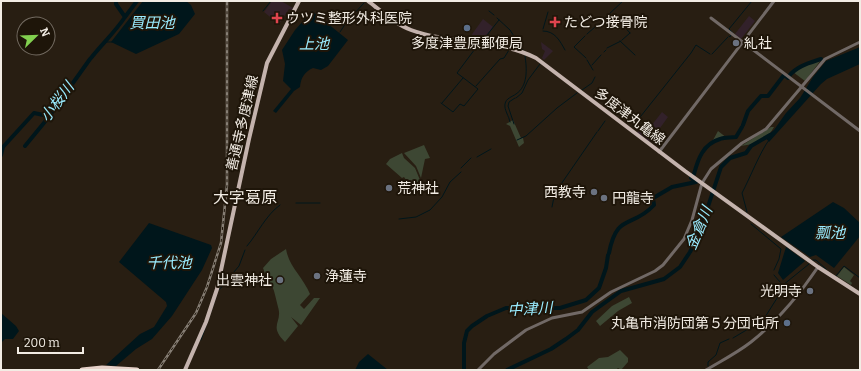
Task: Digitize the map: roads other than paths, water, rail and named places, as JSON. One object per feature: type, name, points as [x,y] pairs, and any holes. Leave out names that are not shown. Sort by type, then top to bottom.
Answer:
[{"type":"highway","points":[[82,370],[102,368],[137,370]]},
{"type":"main road","name":"善通寺多度津線","points":[[185,370],[206,322],[217,289],[267,63],[299,1]]},
{"type":"main road","name":"多度津丸亀線","points":[[368,1],[410,30],[509,47],[536,58],[659,152],[818,267],[860,294]]},
{"type":"street","points":[[659,152],[742,41],[774,1]]},
{"type":"street","points":[[711,18],[860,131]]},
{"type":"street","points":[[478,370],[494,354],[522,332],[552,318],[582,312],[611,292],[655,271],[663,265],[684,239],[695,213],[702,183],[712,169],[736,148],[766,129],[826,57],[860,42]]},
{"type":"street","points":[[706,370],[750,343],[771,325],[790,305],[818,267]]},
{"type":"water","name":"買田池","points":[[143,1],[186,1],[191,5],[195,14],[179,34],[136,54],[111,42]]},
{"type":"water","name":"上池","points":[[312,11],[348,40],[328,66],[321,70],[313,68],[305,73],[300,87],[294,91],[276,113],[273,111],[291,89],[283,81],[285,64],[282,50],[295,30]]},
{"type":"water","points":[[860,47],[860,64],[827,79],[821,84],[769,142],[765,137],[774,130],[786,113],[800,98],[813,77],[826,61]]},
{"type":"water","name":"瓢池","points":[[833,202],[844,208],[860,223],[860,236],[834,268],[816,255],[810,257],[781,237]]},
{"type":"water","name":"千代池","points":[[149,223],[211,245],[212,248],[202,270],[172,316],[152,339],[136,349],[116,366],[106,365],[140,334],[154,327],[167,306],[166,302],[119,262]]},
{"type":"water","points":[[786,247],[805,261],[783,280],[778,273]]},
{"type":"water","points":[[1,313],[16,326],[19,331],[13,339],[5,339],[1,343]]},
{"type":"water","points":[[368,354],[388,370],[355,370],[359,362]]},
{"type":"waterway","name":"小桜川","points":[[91,58],[125,17],[116,4],[116,1]]},
{"type":"waterway","points":[[125,17],[137,1]]},
{"type":"waterway","points":[[263,11],[271,1]]},
{"type":"waterway","points":[[607,16],[623,1]]},
{"type":"waterway","points":[[733,33],[729,29],[752,1]]},
{"type":"waterway","points":[[352,16],[364,3]]},
{"type":"waterway","points":[[489,11],[494,15]]},
{"type":"waterway","points":[[543,29],[548,12]]},
{"type":"waterway","points":[[340,32],[350,17]]},
{"type":"waterway","points":[[497,18],[510,30],[523,50]]},
{"type":"waterway","points":[[483,40],[499,20]]},
{"type":"waterway","points":[[622,24],[630,33]]},
{"type":"waterway","points":[[587,34],[595,27]]},
{"type":"waterway","points":[[543,31],[547,31],[554,35],[565,50]]},
{"type":"waterway","points":[[622,40],[630,33]]},
{"type":"waterway","points":[[585,36],[574,47],[586,58]]},
{"type":"waterway","points":[[712,54],[728,37]]},
{"type":"waterway","points":[[513,45],[516,41]]},
{"type":"waterway","points":[[620,41],[635,55]]},
{"type":"waterway","points":[[607,48],[621,41]]},
{"type":"waterway","name":"小桜川","points":[[104,42],[112,42]]},
{"type":"waterway","points":[[441,103],[453,112],[460,104],[464,106],[478,89],[457,73],[478,45]]},
{"type":"waterway","points":[[633,126],[696,45],[710,54]]},
{"type":"waterway","points":[[476,86],[500,59],[504,58],[509,50]]},
{"type":"waterway","points":[[592,65],[601,55]]},
{"type":"waterway","points":[[510,122],[505,104],[508,99],[520,91],[523,87],[526,77],[525,56]]},
{"type":"waterway","name":"小桜川","points":[[25,146],[48,118],[90,59]]},
{"type":"waterway","name":"中津川","points":[[789,76],[799,67],[821,59]]},
{"type":"waterway","points":[[587,60],[593,70]]},
{"type":"waterway","points":[[516,98],[522,93],[528,80],[540,64]]},
{"type":"waterway","name":"中津川","points":[[743,125],[748,111],[761,96],[768,96],[784,75],[788,78]]},
{"type":"waterway","points":[[582,90],[592,83],[595,77]]},
{"type":"waterway","points":[[442,103],[463,78]]},
{"type":"waterway","points":[[517,140],[526,136],[557,108],[577,93]]},
{"type":"waterway","points":[[514,124],[508,106],[509,102],[515,98]]},
{"type":"waterway","points":[[1,155],[3,147],[34,113],[48,116]]},
{"type":"waterway","points":[[598,131],[605,121]]},
{"type":"waterway","name":"中津川","points":[[694,174],[697,163],[705,148],[709,144],[720,139],[736,137],[742,127]]},
{"type":"waterway","points":[[557,190],[597,132]]},
{"type":"waterway","name":"金倉川","points":[[507,370],[551,349],[566,339],[578,330],[592,312],[621,291],[664,279],[680,267],[699,234],[721,167],[730,158],[746,153],[751,146],[770,135]]},
{"type":"waterway","points":[[747,212],[742,193],[769,140]]},
{"type":"waterway","points":[[477,157],[491,149]]},
{"type":"waterway","points":[[461,168],[471,158]]},
{"type":"waterway","points":[[399,219],[416,217],[430,210],[442,197],[450,182],[461,172]]},
{"type":"waterway","name":"中津川","points":[[609,253],[612,240],[621,226],[646,212],[654,205],[653,198],[672,187],[696,182],[691,178]]},
{"type":"waterway","points":[[552,207],[555,192]]},
{"type":"waterway","points":[[296,203],[320,203]]},
{"type":"waterway","points":[[247,246],[266,219],[280,205]]},
{"type":"waterway","points":[[751,224],[781,249],[779,259],[774,270]]},
{"type":"waterway","points":[[222,286],[239,266],[245,250]]},
{"type":"waterway","name":"中津川","points":[[464,370],[464,343],[467,331],[472,326],[487,316],[506,308],[560,308],[586,300],[599,288],[606,268],[608,255]]},
{"type":"waterway","points":[[813,260],[816,260],[826,269]]},
{"type":"waterway","points":[[783,285],[809,264]]},
{"type":"waterway","points":[[836,276],[844,266],[860,278]]},
{"type":"waterway","points":[[774,275],[780,282]]},
{"type":"waterway","points":[[218,290],[222,287]]},
{"type":"waterway","points":[[733,338],[760,322],[779,295]]},
{"type":"waterway","points":[[201,340],[216,297]]},
{"type":"waterway","points":[[708,366],[708,362],[716,355],[720,343],[729,339]]},
{"type":"railway","points":[[158,370],[196,313],[207,287],[221,243],[227,185],[227,1]]},
{"type":"place","name":"ウツミ整形外科医院","points":[[277,18]]},
{"type":"place","name":"たどつ接骨院","points":[[555,22]]},
{"type":"place","name":"多度津豊原郵便局","points":[[467,28]]},
{"type":"place","name":"糺社","points":[[736,43]]},
{"type":"place","name":"荒神社","points":[[389,188]]},
{"type":"place","name":"西教寺","points":[[594,192]]},
{"type":"place","name":"円龍寺","points":[[604,198]]},
{"type":"place","name":"浄蓮寺","points":[[317,276]]},
{"type":"place","name":"出雲神社","points":[[280,280]]},
{"type":"place","name":"光明寺","points":[[810,291]]},
{"type":"place","name":"丸亀市消防団第５分団屯所","points":[[787,323]]},
{"type":"district","name":"大字葛原","points":[[245,197]]}]
